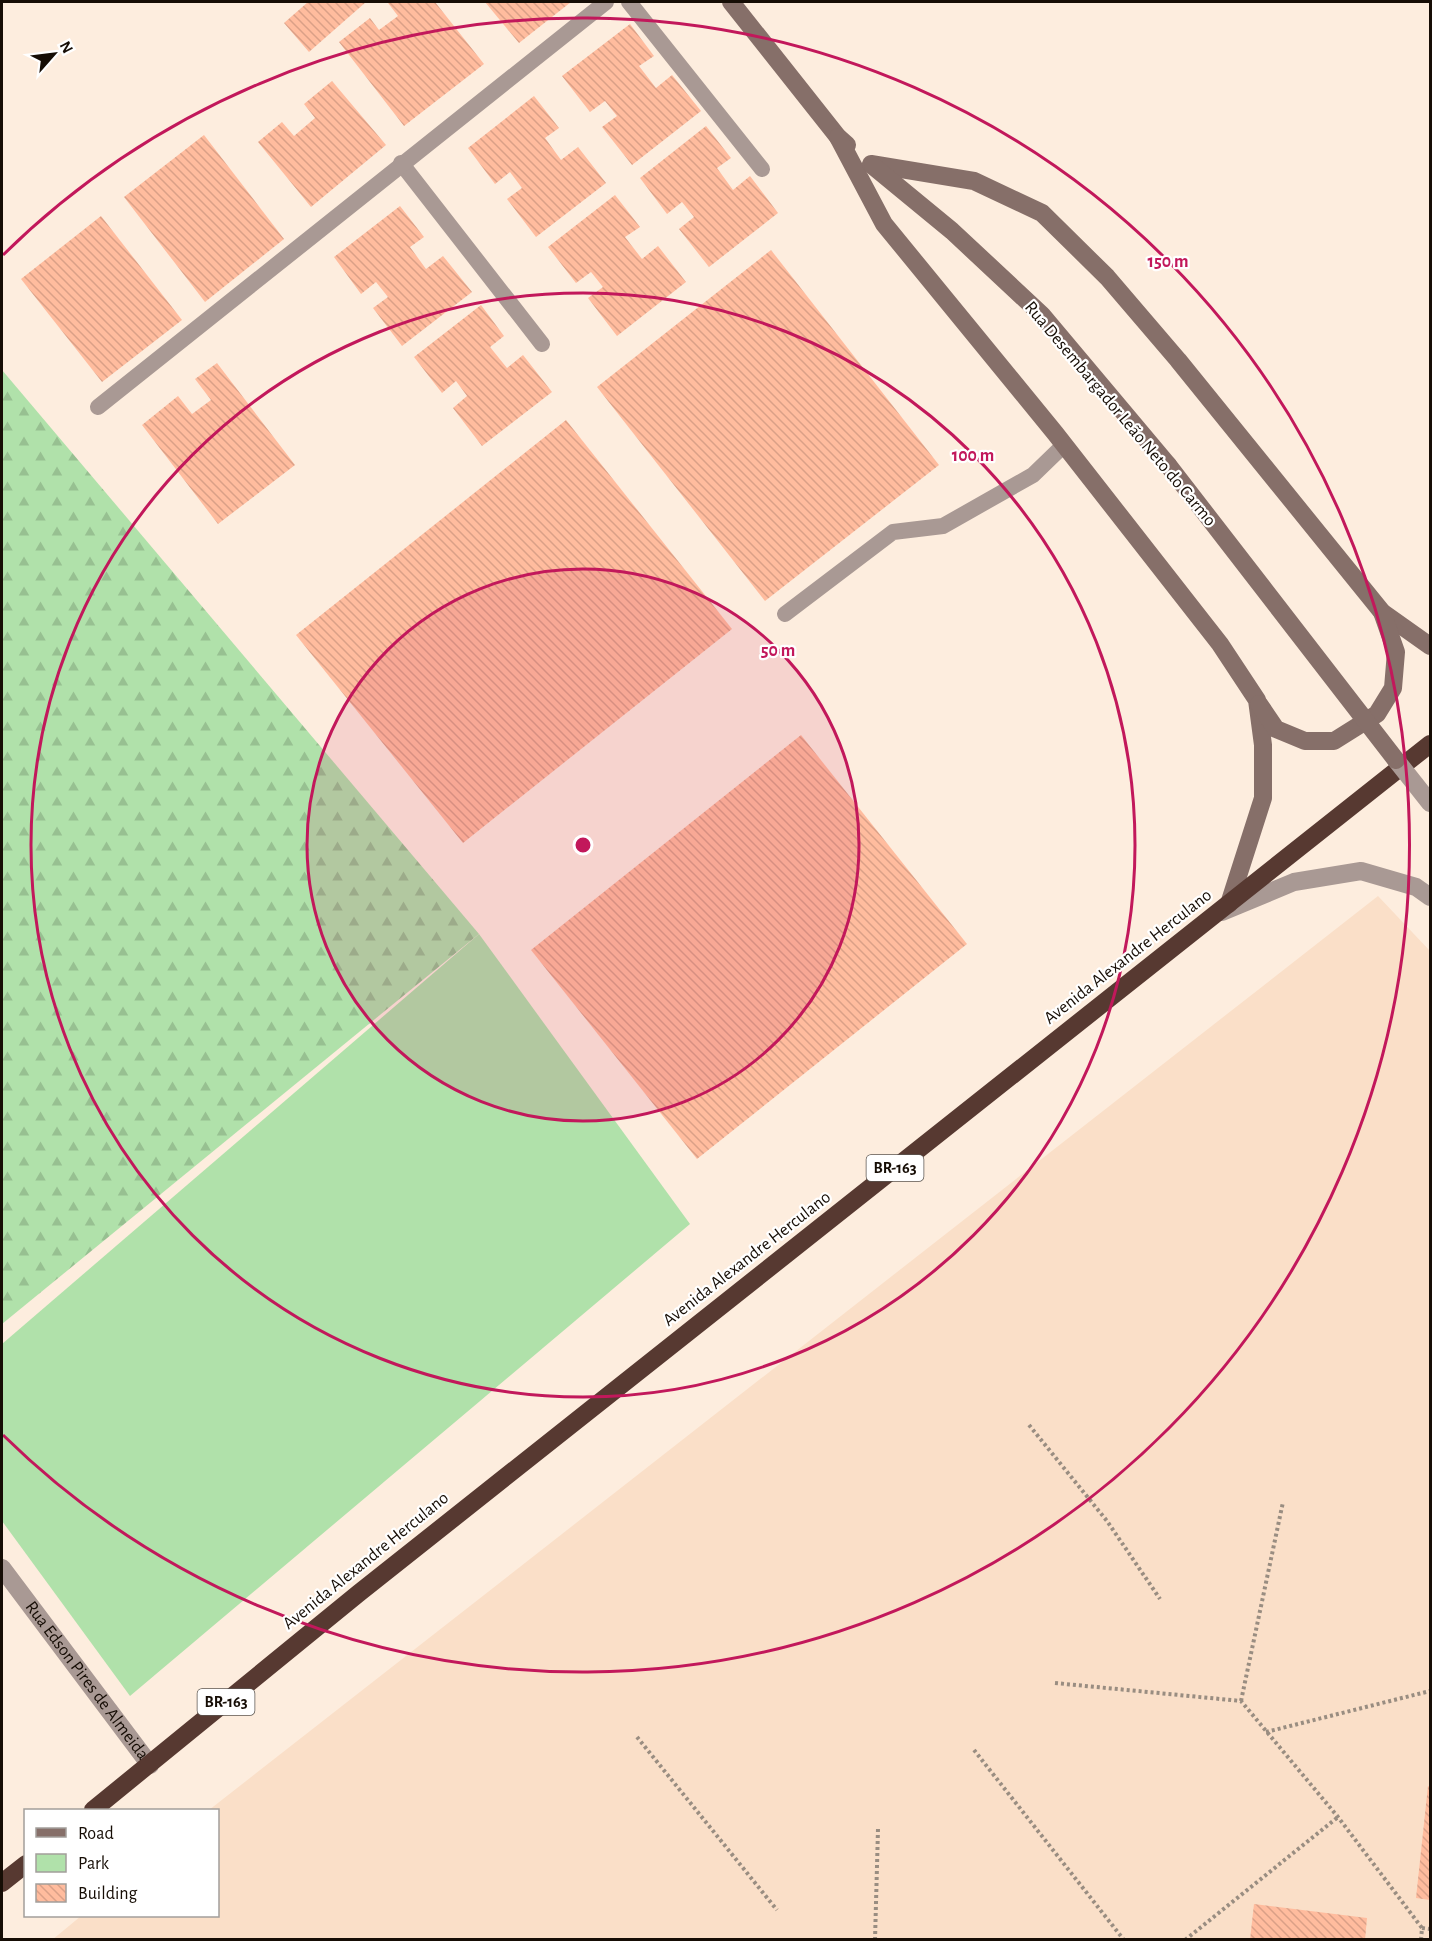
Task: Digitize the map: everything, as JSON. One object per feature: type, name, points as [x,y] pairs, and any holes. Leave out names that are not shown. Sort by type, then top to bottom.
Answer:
[{"type":"highway","name":"Avenida Alexandre Herculano","points":[[94,1809],[368,1585],[1431,744]]},
{"type":"highway","points":[[2,1883],[24,1866]]},
{"type":"main road","name":"Rua Desembargador Leão Neto do Carmo","points":[[731,2],[838,137],[952,231],[1042,315],[1168,465],[1396,760]]},
{"type":"main road","points":[[838,137],[884,224],[1064,445],[1220,644],[1276,729],[1305,741],[1334,741],[1377,714],[1393,688],[1396,652],[1382,612]]},
{"type":"main road","points":[[871,164],[974,181],[1042,213],[1107,276],[1382,612],[1431,646]]},
{"type":"main road","points":[[1229,904],[1263,798],[1263,745],[1257,700]]},
{"type":"street","name":"Rua Desembargador Leão Neto do Carmo","points":[[1396,760],[1431,803]]},
{"type":"street","points":[[1212,916],[1294,882],[1360,871],[1416,887],[1431,897]]},
{"type":"street","name":"Rua Edson Pires de Almeida","points":[[2,1568],[150,1765]]},
{"type":"lane","points":[[98,407],[401,163],[606,2]]},
{"type":"lane","points":[[629,2],[762,169]]},
{"type":"lane","points":[[401,163],[542,344]]},
{"type":"lane","points":[[785,614],[893,532],[944,526],[1033,475],[1064,445]]},
{"type":"path","points":[[1029,1425],[1107,1521],[1160,1599]]},
{"type":"path","points":[[1241,1701],[1283,1502]]},
{"type":"path","points":[[1055,1683],[1241,1701],[1338,1817],[1422,1928],[1431,1929]]},
{"type":"path","points":[[1266,1732],[1431,1691]]},
{"type":"path","points":[[637,1737],[777,1910]]},
{"type":"path","points":[[974,1750],[1124,1940]]},
{"type":"path","points":[[1185,1940],[1338,1817]]},
{"type":"path","points":[[874,1940],[878,1829]]},
{"type":"path","points":[[1420,1940],[1422,1928]]},
{"type":"shaded area","points":[[1378,896],[1430,951],[1430,1939],[52,1940],[80,1917],[219,1917],[219,1809],[210,1809]]},
{"type":"green space","points":[[2,370],[479,934],[2,1324]]},
{"type":"green space","points":[[479,934],[690,1224],[130,1696],[2,1521],[2,1344]]},
{"type":"building","points":[[308,2],[366,2],[309,52],[284,23]]},
{"type":"building","points":[[435,2],[484,64],[404,126],[339,42],[370,18],[379,30],[398,16],[388,3]]},
{"type":"building","points":[[485,2],[571,2],[519,43]]},
{"type":"building","points":[[630,24],[654,56],[639,66],[656,88],[672,75],[701,111],[632,165],[602,127],[617,116],[605,101],[590,112],[562,76]]},
{"type":"building","points":[[332,81],[386,145],[311,207],[258,142],[282,122],[294,136],[315,118],[304,104]]},
{"type":"building","points":[[534,96],[559,128],[545,138],[561,160],[578,147],[606,183],[536,237],[507,199],[522,188],[510,172],[495,184],[468,148]]},
{"type":"building","points":[[706,126],[731,158],[717,168],[733,190],[750,176],[778,213],[709,267],[679,229],[694,217],[682,202],[667,214],[640,178]]},
{"type":"building","points":[[204,135],[284,239],[205,302],[124,197]]},
{"type":"building","points":[[615,195],[640,227],[625,237],[642,259],[658,246],[686,282],[617,336],[588,298],[603,287],[591,272],[576,283],[548,247]]},
{"type":"building","points":[[400,206],[424,237],[410,247],[426,269],[443,256],[472,292],[402,346],[373,308],[388,297],[376,282],[361,294],[334,257]]},
{"type":"building","points":[[101,216],[182,320],[102,382],[21,279]]},
{"type":"building","points":[[771,250],[939,465],[765,601],[597,387]]},
{"type":"building","points":[[481,305],[504,336],[490,347],[507,368],[523,355],[552,392],[482,446],[453,408],[467,396],[456,381],[442,393],[414,357]]},
{"type":"building","points":[[217,363],[295,465],[218,524],[142,425],[178,396],[192,414],[211,400],[195,379]]},
{"type":"building","points":[[566,420],[732,629],[463,843],[296,635]]},
{"type":"building","points":[[801,735],[967,944],[697,1159],[531,950]]},
{"type":"building","points":[[1428,1786],[1430,1787],[1430,1900],[1416,1898]]},
{"type":"building","points":[[1254,1904],[1367,1918],[1365,1940],[1250,1940]]}]
